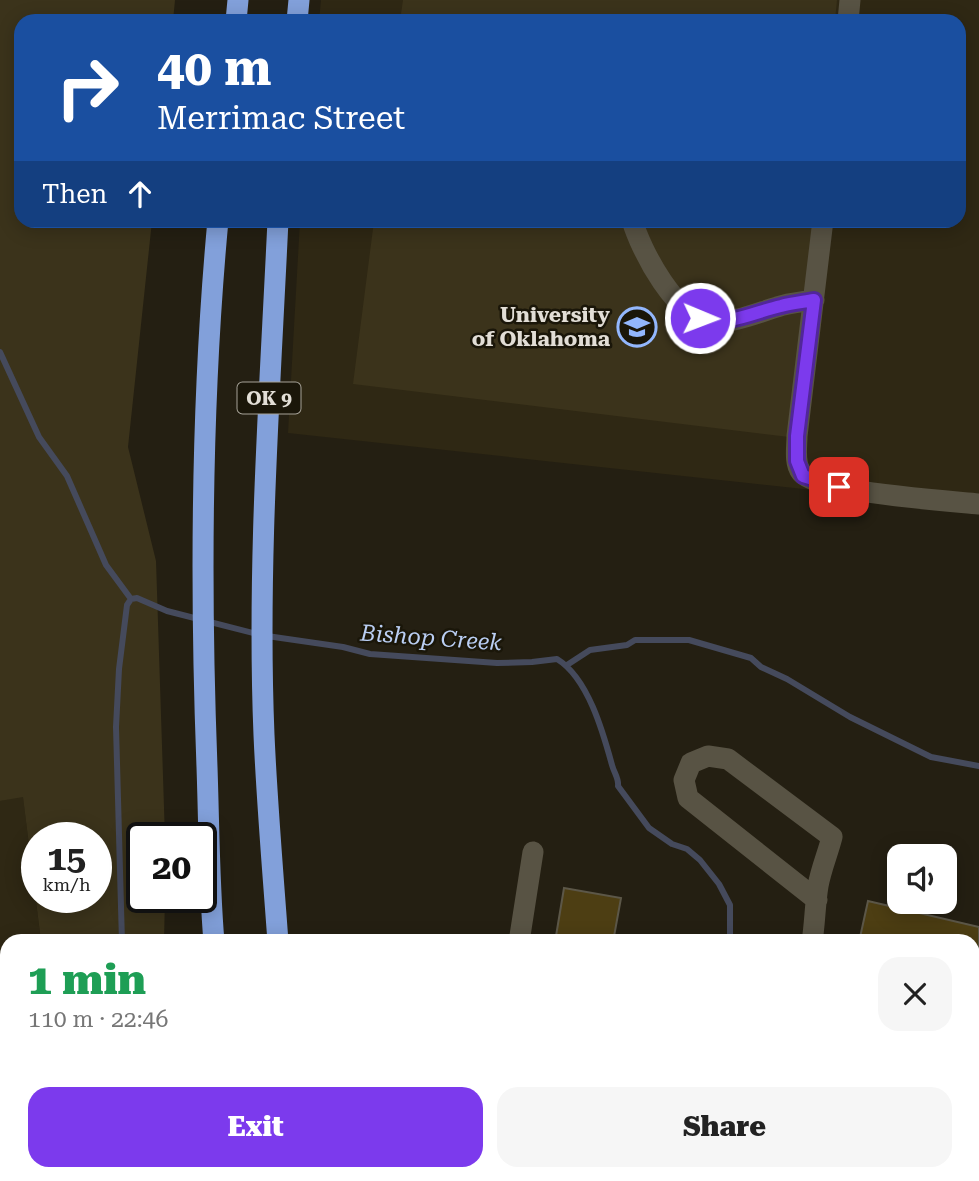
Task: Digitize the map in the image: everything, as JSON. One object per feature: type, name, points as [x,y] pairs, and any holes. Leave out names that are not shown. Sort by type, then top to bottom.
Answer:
[{"type":"highway","name":"OK 9","points":[[214,934],[202,564],[209,311],[217,228]]},
{"type":"highway","name":"OK 9","points":[[277,934],[264,734],[263,576],[278,228]]},
{"type":"street","points":[[634,228],[637,240],[666,286],[685,310],[700,318],[713,322],[731,320],[780,306],[814,300]]},
{"type":"street","points":[[822,228],[797,436],[799,470],[803,476],[813,480],[877,493],[979,505]]},
{"type":"street","points":[[813,934],[817,900],[818,885],[832,837],[728,759],[708,756],[691,763],[684,780],[688,798],[817,900]]},
{"type":"street","points":[[520,934],[533,852]]},
{"type":"shaded area","points":[[0,0],[175,0],[174,14],[14,14],[14,228],[151,228],[128,447],[156,561],[164,822],[126,822],[126,913],[165,913],[164,934],[40,934],[38,913],[112,913],[112,822],[26,822],[23,797],[0,801]]},
{"type":"shaded area","name":"University of Oklahoma","points":[[321,0],[979,0],[979,508],[288,433],[300,228],[966,228],[966,14],[320,14]]},
{"type":"shaded area","points":[[403,0],[837,0],[836,14],[401,14]]},
{"type":"shaded area","points":[[373,228],[812,228],[789,437],[353,384]]},
{"type":"shaded area","points":[[23,796],[26,822],[21,822],[21,913],[38,913],[40,934],[0,934],[0,801]]},
{"type":"building","points":[[564,888],[621,898],[614,934],[556,934]]},
{"type":"building","points":[[868,901],[887,905],[887,914],[924,914],[979,927],[979,934],[861,934]]},
{"type":"waterway","name":"Bishop Creek","points":[[0,352],[39,437],[67,476],[106,565],[131,599]]},
{"type":"waterway","name":"Bishop Creek","points":[[131,599],[137,598],[167,611],[257,634]]},
{"type":"waterway","points":[[122,934],[116,727],[119,669],[127,605],[131,599]]},
{"type":"waterway","points":[[267,636],[343,647],[370,654],[497,663],[557,659],[568,668],[586,692],[599,722],[618,786],[649,828],[672,844],[687,849],[700,860],[719,884],[730,905],[730,934]]},
{"type":"waterway","name":"Bishop Creek","points":[[567,665],[590,650],[627,645],[635,640],[689,640],[751,658],[761,667],[787,679],[850,717],[931,757],[979,766]]},
{"type":"place","name":"University of Oklahoma","points":[[637,327]]},
{"type":"route","points":[[700,318],[713,322],[731,320],[780,306],[814,300],[797,436],[797,461],[803,476],[839,487]]}]
